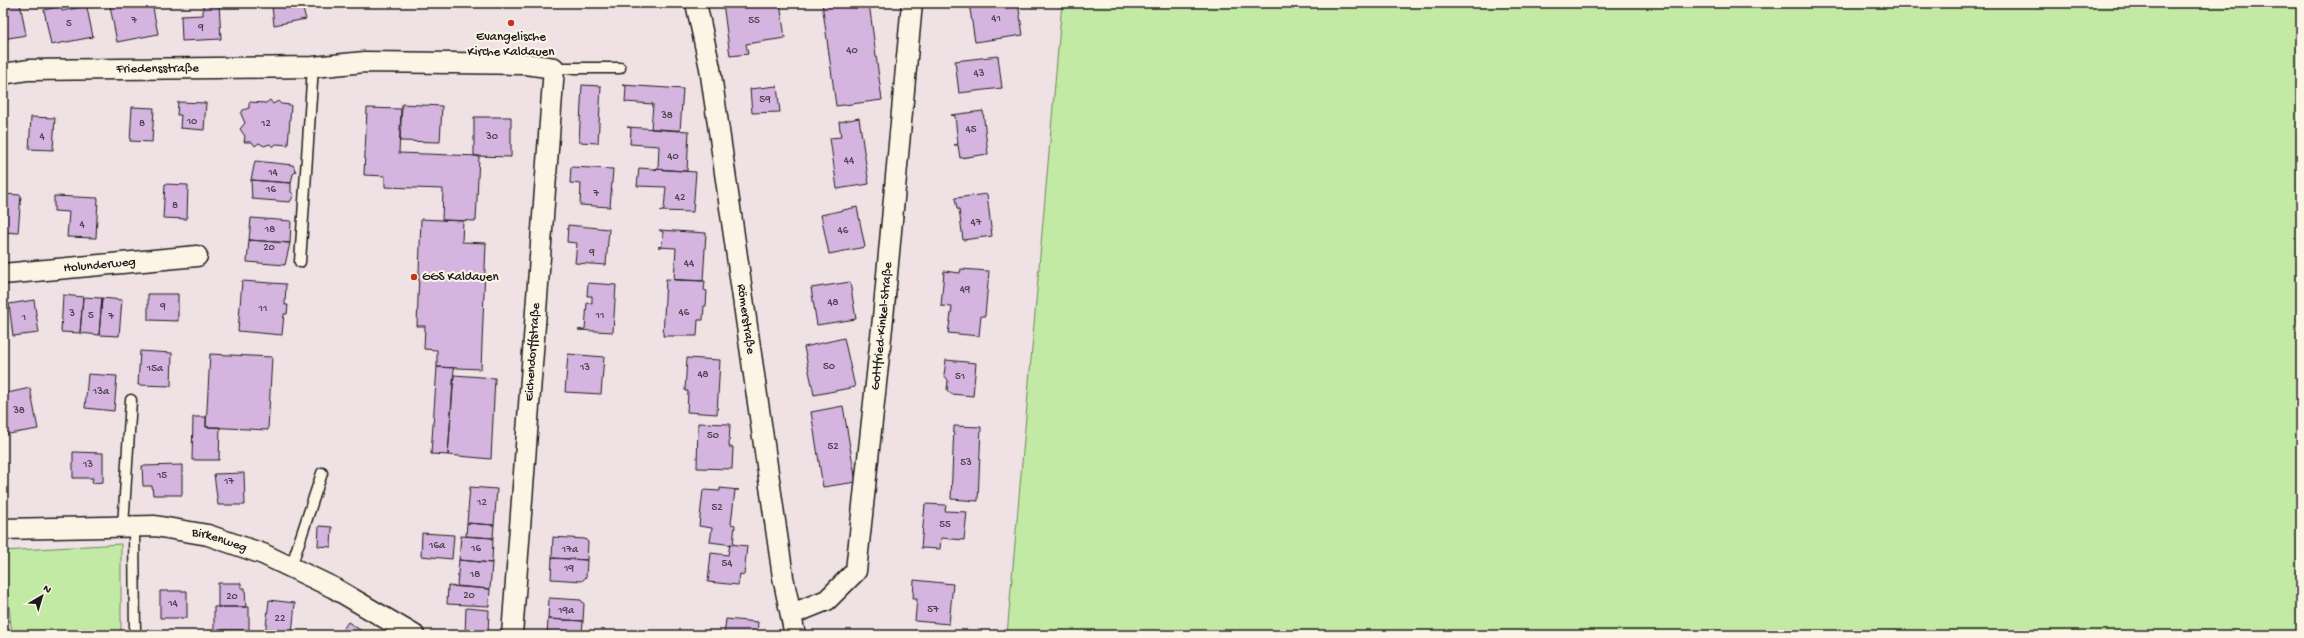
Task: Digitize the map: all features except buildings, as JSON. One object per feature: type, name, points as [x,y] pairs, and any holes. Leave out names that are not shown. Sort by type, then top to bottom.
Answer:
[{"type":"street","name":"Römerstraße","points":[[696,3],[710,68],[783,576],[792,614],[795,635]]},
{"type":"street","name":"Gottfried-Kinkel-Straße","points":[[792,614],[828,600],[856,571],[883,310],[912,3]]},
{"type":"street","name":"Friedensstraße","points":[[3,74],[28,70],[314,67],[365,62],[526,64],[554,68]]},
{"type":"street","name":"Eichendorffstraße","points":[[512,635],[554,68]]},
{"type":"street","name":"Holunderweg","points":[[3,274],[197,256]]},
{"type":"street","name":"Birkenweg","points":[[3,529],[156,526],[208,535],[263,554],[334,588],[414,635]]},
{"type":"lane","points":[[300,262],[314,67]]},
{"type":"lane","points":[[554,68],[620,68]]},
{"type":"lane","points":[[131,400],[129,527],[135,635]]},
{"type":"lane","points":[[291,568],[322,473]]},
{"type":"green space","points":[[1062,3],[2301,3],[2301,635],[1007,635]]},
{"type":"green space","points":[[121,544],[121,635],[12,635],[3,551]]},
{"type":"place","name":"Evangelische Kirche Kaldauen","points":[[511,23]]},
{"type":"place","name":"GGS Kaldauen","points":[[414,277]]}]
